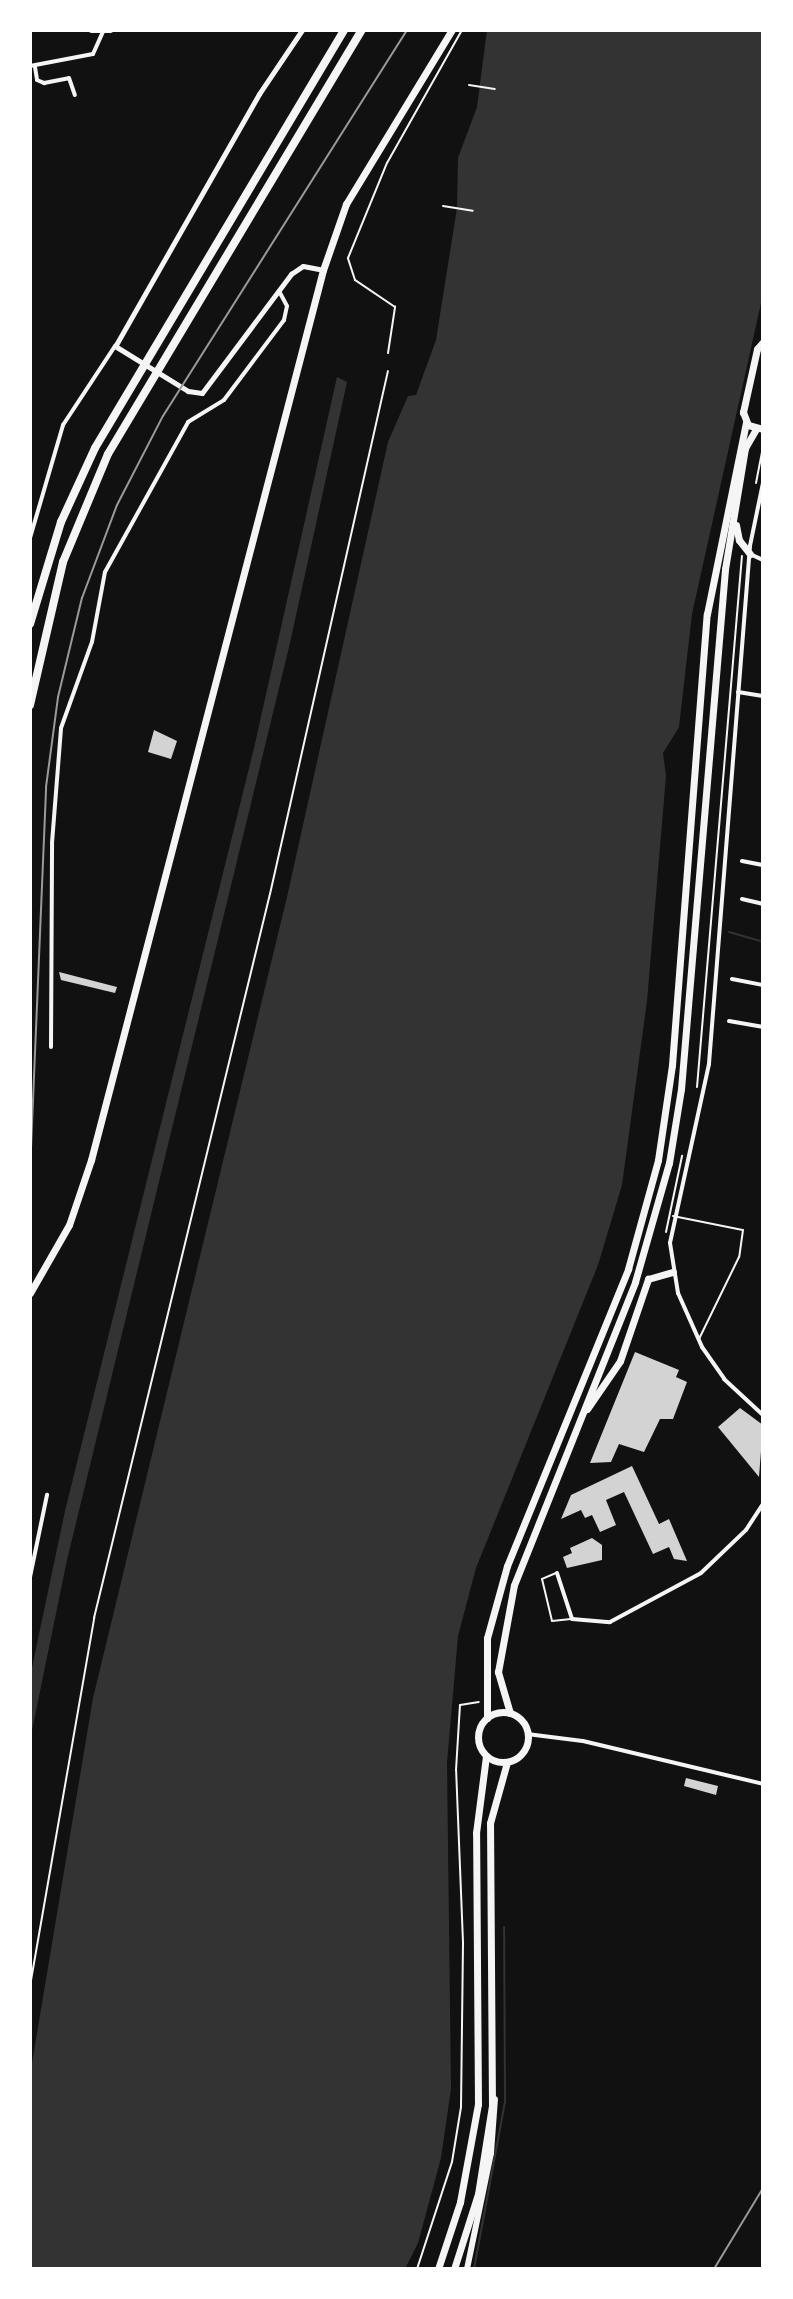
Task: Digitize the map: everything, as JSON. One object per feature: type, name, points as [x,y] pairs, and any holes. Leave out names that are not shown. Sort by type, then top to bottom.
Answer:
[{"type":"highway","points":[[30,624],[61,522],[95,448],[344,30]]},
{"type":"highway","points":[[30,705],[63,562],[108,454],[362,30]]},
{"type":"main road","points":[[30,1293],[69,1225],[95,1146],[323,270],[346,204],[452,30]]},
{"type":"main road","points":[[438,2269],[460,2202],[478,2104],[476,1833],[486,1756],[478,1737],[487,1718],[487,1638],[507,1566],[628,1269],[657,1168],[672,1065],[707,614],[746,422],[743,412],[754,362],[763,342]]},
{"type":"main road","points":[[467,2269],[491,2153],[495,2057],[489,1832],[507,1762],[523,1752],[527,1734],[510,1713],[497,1680],[507,1613],[522,1561],[647,1249],[677,1117],[718,633],[746,444],[760,429],[746,422]]},
{"type":"main road","points":[[740,479],[736,526],[747,551]]},
{"type":"main road","points":[[580,1417],[620,1361],[648,1279],[673,1272]]},
{"type":"main road","points":[[487,1718],[510,1713]]},
{"type":"main road","points":[[486,1756],[507,1762]]},
{"type":"main road","points":[[454,2269],[483,2171],[495,2057]]},
{"type":"street","points":[[75,95],[69,78],[44,83],[37,80],[32,66],[93,54],[107,31],[91,30]]},
{"type":"street","points":[[30,538],[59,435],[117,348],[259,94],[302,30]]},
{"type":"street","points":[[117,348],[188,391],[208,389],[299,268],[323,270]]},
{"type":"street","points":[[51,1047],[52,843],[60,738],[66,704],[92,642],[105,572],[188,422],[224,400],[284,320],[286,300],[279,291]]},
{"type":"street","points":[[763,483],[747,551],[708,1077],[673,1216],[673,1272],[698,1339],[724,1379],[763,1415]]},
{"type":"street","points":[[747,551],[763,560]]},
{"type":"street","points":[[738,692],[763,696]]},
{"type":"street","points":[[742,861],[763,865]]},
{"type":"street","points":[[742,899],[763,904]]},
{"type":"street","points":[[732,979],[763,985]]},
{"type":"street","points":[[729,1021],[763,1027]]},
{"type":"street","points":[[30,1577],[47,1495]]},
{"type":"street","points":[[557,1573],[572,1619],[602,1624],[674,1592],[740,1537],[763,1504]]},
{"type":"street","points":[[527,1734],[592,1742],[763,1784]]},
{"type":"lane","points":[[673,1216],[743,1230],[741,1250],[717,1310],[698,1339]]},
{"type":"lane","points":[[557,1573],[542,1579],[552,1621],[572,1619]]},
{"type":"path","points":[[388,353],[395,307],[355,280],[348,258],[387,163],[462,30]]},
{"type":"path","points":[[469,85],[495,89]]},
{"type":"path","points":[[443,206],[473,211]]},
{"type":"path","points":[[30,1986],[94,1618],[266,910],[388,371]]},
{"type":"path","points":[[754,494],[763,448]]},
{"type":"path","points":[[696,1091],[747,551]]},
{"type":"path","points":[[417,2269],[452,2162],[463,2085],[460,1705]]},
{"type":"shaded area","points":[[487,30],[763,30],[763,294],[692,614],[679,727],[663,753],[666,776],[647,1001],[622,1185],[598,1265],[476,1568],[458,1636],[447,1763],[451,2089],[441,2158],[418,2243],[405,2269],[30,2269],[30,2075],[93,1698],[287,897],[388,442],[408,396],[416,395],[436,340],[457,208],[458,158],[477,107]]},
{"type":"shaded area","points":[[337,377],[347,382],[290,643],[67,1560],[30,1740],[30,1677],[65,1511],[254,748]]},
{"type":"building","points":[[154,730],[177,741],[171,759],[148,752]]},
{"type":"building","points":[[59,972],[117,987],[115,993],[61,980]]},
{"type":"building","points":[[635,1352],[679,1370],[676,1377],[687,1382],[673,1419],[660,1419],[644,1452],[619,1444],[611,1462],[590,1463]]},
{"type":"building","points":[[740,1408],[763,1425],[759,1477],[718,1427]]},
{"type":"building","points":[[632,1466],[659,1524],[669,1519],[687,1561],[674,1559],[669,1547],[653,1554],[624,1492],[606,1500],[616,1525],[600,1532],[592,1515],[585,1518],[581,1510],[561,1519],[571,1495]]},
{"type":"building","points":[[592,1538],[602,1545],[602,1560],[567,1568],[563,1557],[572,1553],[570,1548]]},
{"type":"building","points":[[686,1778],[718,1786],[716,1795],[684,1786]]},
{"type":"waterway","points":[[729,932],[763,942]]},
{"type":"waterway","points":[[474,2269],[505,2101],[504,1927]]},
{"type":"railway","points":[[30,1172],[46,787],[58,697],[82,598],[117,505],[163,416],[407,30]]},
{"type":"railway","points":[[714,2269],[763,2188]]}]
